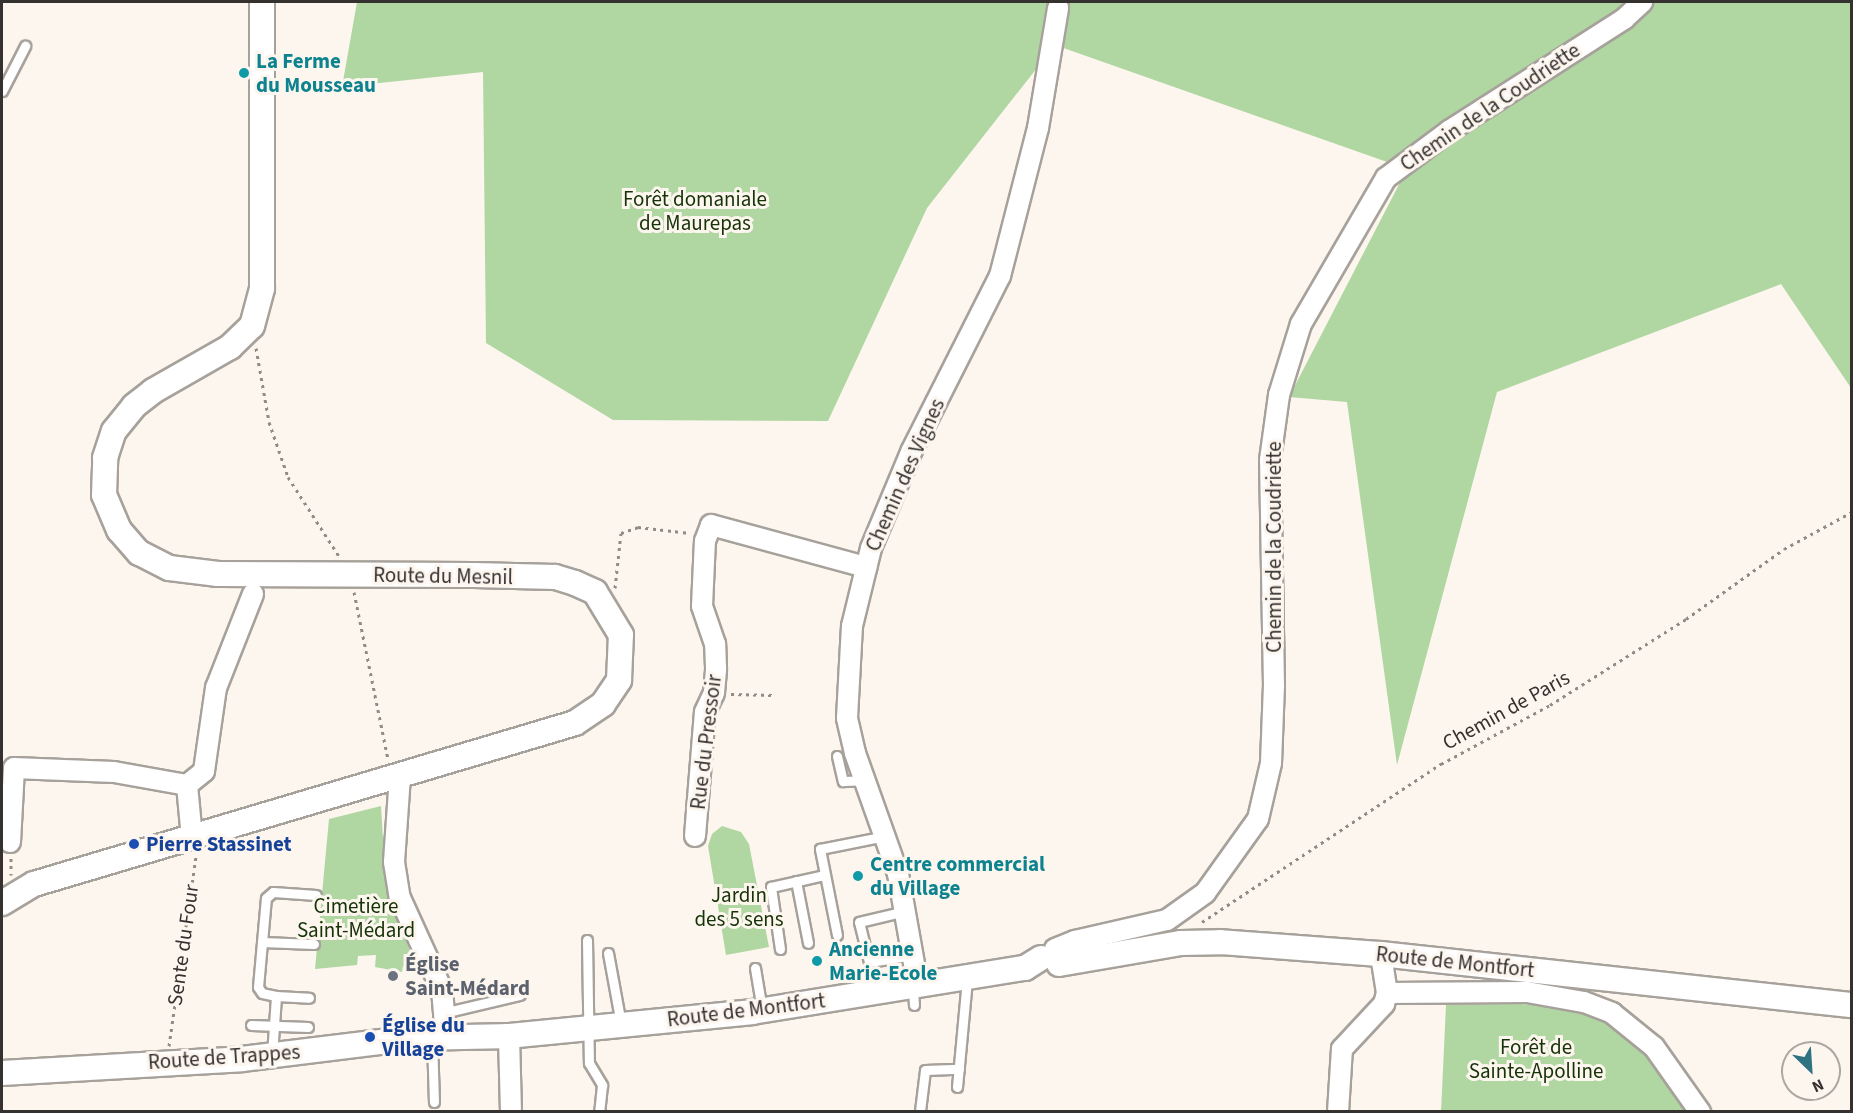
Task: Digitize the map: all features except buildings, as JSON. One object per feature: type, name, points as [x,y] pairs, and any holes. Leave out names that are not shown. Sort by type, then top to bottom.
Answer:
[{"type":"street","points":[[257,2],[262,28]]},
{"type":"street","points":[[252,326],[262,288],[262,2]]},
{"type":"street","name":"Chemin de la Coudriette","points":[[1052,957],[1075,941],[1167,920],[1205,893],[1258,819],[1271,763],[1274,686],[1270,460],[1279,394],[1300,324],[1386,178],[1449,131],[1624,19],[1642,2]]},
{"type":"street","name":"Chemin des Vignes","points":[[922,992],[881,805],[866,780],[858,733],[848,718],[852,626],[866,567],[912,450],[1000,276],[1038,128],[1058,9]]},
{"type":"street","name":"Route du Mesnil","points":[[7,899],[34,884],[575,723],[603,704],[619,680],[623,652],[621,635],[605,603],[595,592],[555,577],[218,574],[169,568],[139,552],[119,530],[104,495],[105,458],[114,431],[134,406],[230,347],[252,326]]},
{"type":"street","points":[[707,535],[711,525],[866,567]]},
{"type":"street","name":"Rue du Pressoir","points":[[695,836],[705,712],[714,693],[715,644],[702,606],[707,535]]},
{"type":"street","points":[[10,842],[14,768],[114,772],[187,785],[204,771],[216,688],[253,594]]},
{"type":"street","points":[[396,777],[394,862],[400,898],[442,990],[440,1028]]},
{"type":"street","points":[[187,785],[192,838]]},
{"type":"street","name":"Route de Montfort","points":[[440,1028],[509,1036],[762,1010],[922,992],[967,979],[1025,968],[1052,957],[1181,943],[1220,942],[1381,954],[1851,1005]]},
{"type":"street","points":[[1338,1112],[1342,1049],[1384,1004],[1387,993],[1381,954]]},
{"type":"street","points":[[1387,993],[1527,992],[1593,1006],[1632,1025],[1676,1074],[1700,1112]]},
{"type":"street","name":"Route de Trappes","points":[[2,1073],[272,1055],[440,1028]]},
{"type":"street","points":[[509,1036],[511,1112]]},
{"type":"lane","points":[[2,91],[25,46]]},
{"type":"lane","points":[[837,756],[843,781],[866,780]]},
{"type":"lane","points":[[837,935],[820,849],[887,835]]},
{"type":"lane","points":[[780,950],[770,891],[775,885],[824,875]]},
{"type":"lane","points":[[796,881],[808,943]]},
{"type":"lane","points":[[309,998],[262,993],[258,987],[268,893],[316,895]]},
{"type":"lane","points":[[902,957],[868,962],[859,922],[905,911]]},
{"type":"lane","points":[[586,940],[589,1063],[602,1084],[599,1112]]},
{"type":"lane","points":[[262,942],[314,944]]},
{"type":"lane","points":[[608,953],[621,1024]]},
{"type":"lane","points":[[755,968],[762,1010]]},
{"type":"lane","points":[[957,1087],[967,979]]},
{"type":"lane","points":[[434,1102],[440,1028],[520,995]]},
{"type":"lane","points":[[272,1055],[276,996]]},
{"type":"lane","points":[[251,1025],[308,1027]]},
{"type":"lane","points":[[920,1111],[925,1070],[959,1070]]},
{"type":"path","points":[[252,326],[269,422],[288,477],[351,575]]},
{"type":"path","name":"Chemin de Paris","points":[[1181,943],[1190,930],[1243,898],[1441,764],[1550,705],[1686,619],[1784,549],[1851,512]]},
{"type":"path","points":[[605,603],[615,594],[621,533],[638,527],[707,535]]},
{"type":"path","points":[[356,598],[396,777]]},
{"type":"path","points":[[714,693],[773,695]]},
{"type":"path","name":"Sente du Four","points":[[167,1061],[197,851],[192,838]]},
{"type":"path","points":[[7,899],[10,842]]},
{"type":"green space","name":"Forêt domaniale de Maurepas","points":[[357,2],[1851,2],[1851,388],[1781,284],[1497,392],[1397,765],[1347,402],[1289,397],[1407,169],[1055,45],[927,208],[828,421],[613,420],[486,343],[483,72],[342,87]]},
{"type":"green space","name":"Cimetière Saint-Médard","points":[[381,806],[386,889],[416,967],[403,966],[402,972],[375,967],[376,955],[358,956],[357,965],[315,969],[329,819]]},
{"type":"green space","name":"Jardin des 5 sens","points":[[722,826],[741,832],[749,844],[769,947],[726,955],[708,846],[712,834]]},
{"type":"green space","name":"Forêt de Sainte-Apolline","points":[[1523,1004],[1614,1012],[1691,1111],[1441,1112],[1446,1005]]},
{"type":"place","name":"La Ferme du Mousseau","points":[[244,73]]},
{"type":"place","name":"Pierre Stassinet","points":[[134,844]]},
{"type":"place","name":"Centre commercial du Village","points":[[858,876]]},
{"type":"place","name":"Ancienne Marie-Ecole","points":[[817,961]]},
{"type":"place","name":"Église Saint-Médard","points":[[393,976]]},
{"type":"place","name":"Église du Village","points":[[370,1037]]}]
